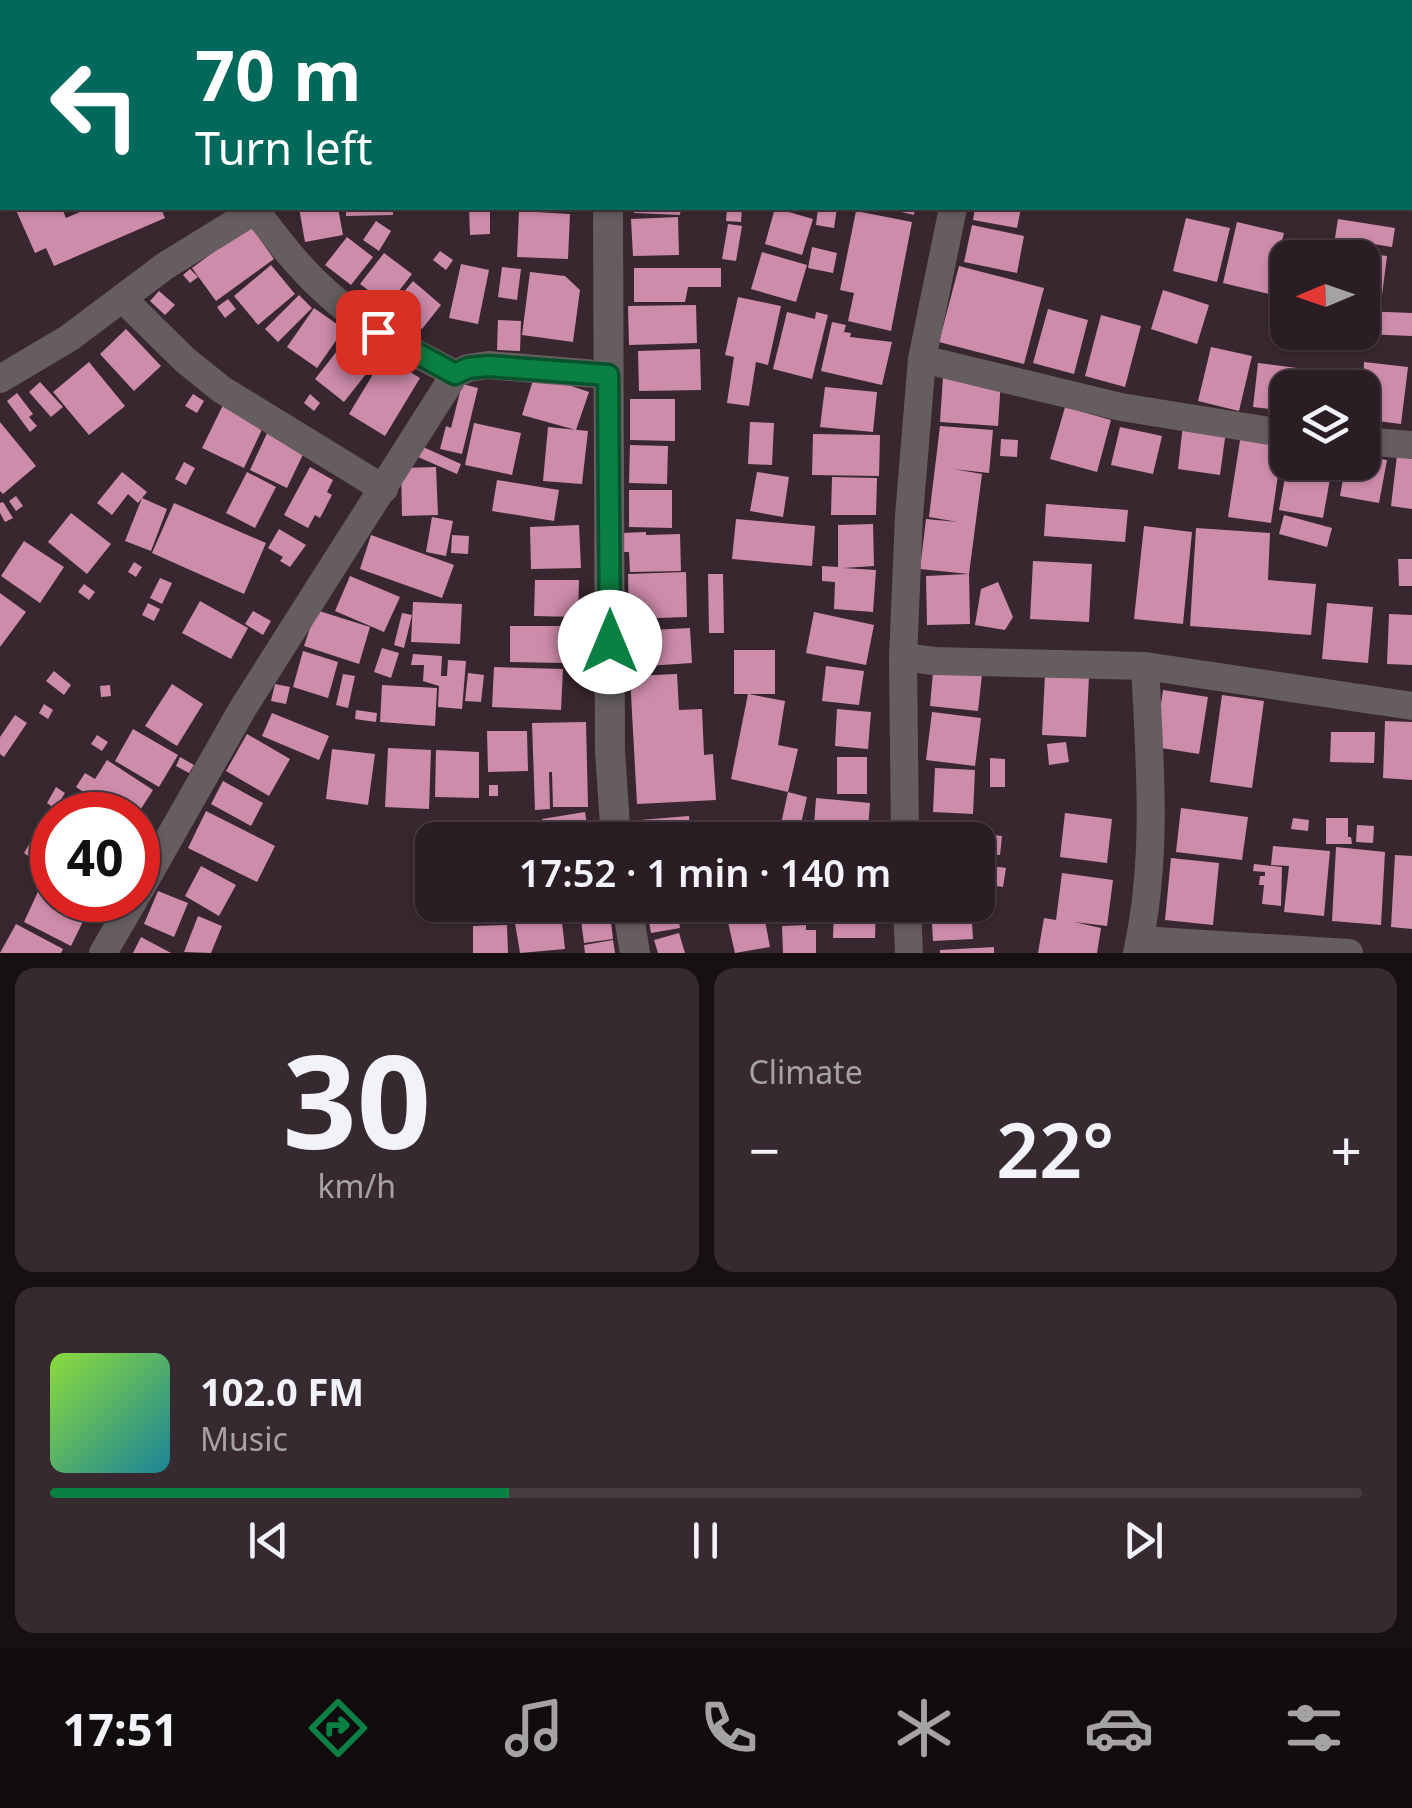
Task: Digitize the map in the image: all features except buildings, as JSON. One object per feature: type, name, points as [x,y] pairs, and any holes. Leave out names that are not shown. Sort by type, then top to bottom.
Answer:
[{"type":"street","points":[[0,379],[68,338],[165,266],[255,210]]},
{"type":"street","points":[[258,210],[293,260],[335,301],[378,332],[455,374]]},
{"type":"street","points":[[608,210],[611,768],[615,822]]},
{"type":"street","points":[[905,822],[903,657],[909,516],[922,359],[953,210]]},
{"type":"street","points":[[122,298],[222,390],[384,489]]},
{"type":"street","points":[[922,359],[1122,407],[1270,431]]},
{"type":"street","points":[[160,854],[243,708],[455,374],[488,366],[608,375]]},
{"type":"street","points":[[1380,442],[1412,445]]},
{"type":"street","points":[[903,657],[934,662],[1145,666],[1412,706]]},
{"type":"street","points":[[1145,666],[1150,876],[1139,947],[1350,953]]},
{"type":"street","points":[[103,953],[121,922]]},
{"type":"street","points":[[630,922],[635,953]]},
{"type":"street","points":[[908,922],[909,953]]},
{"type":"route","points":[[378,332],[455,374],[488,366],[608,375],[610,642]]}]
